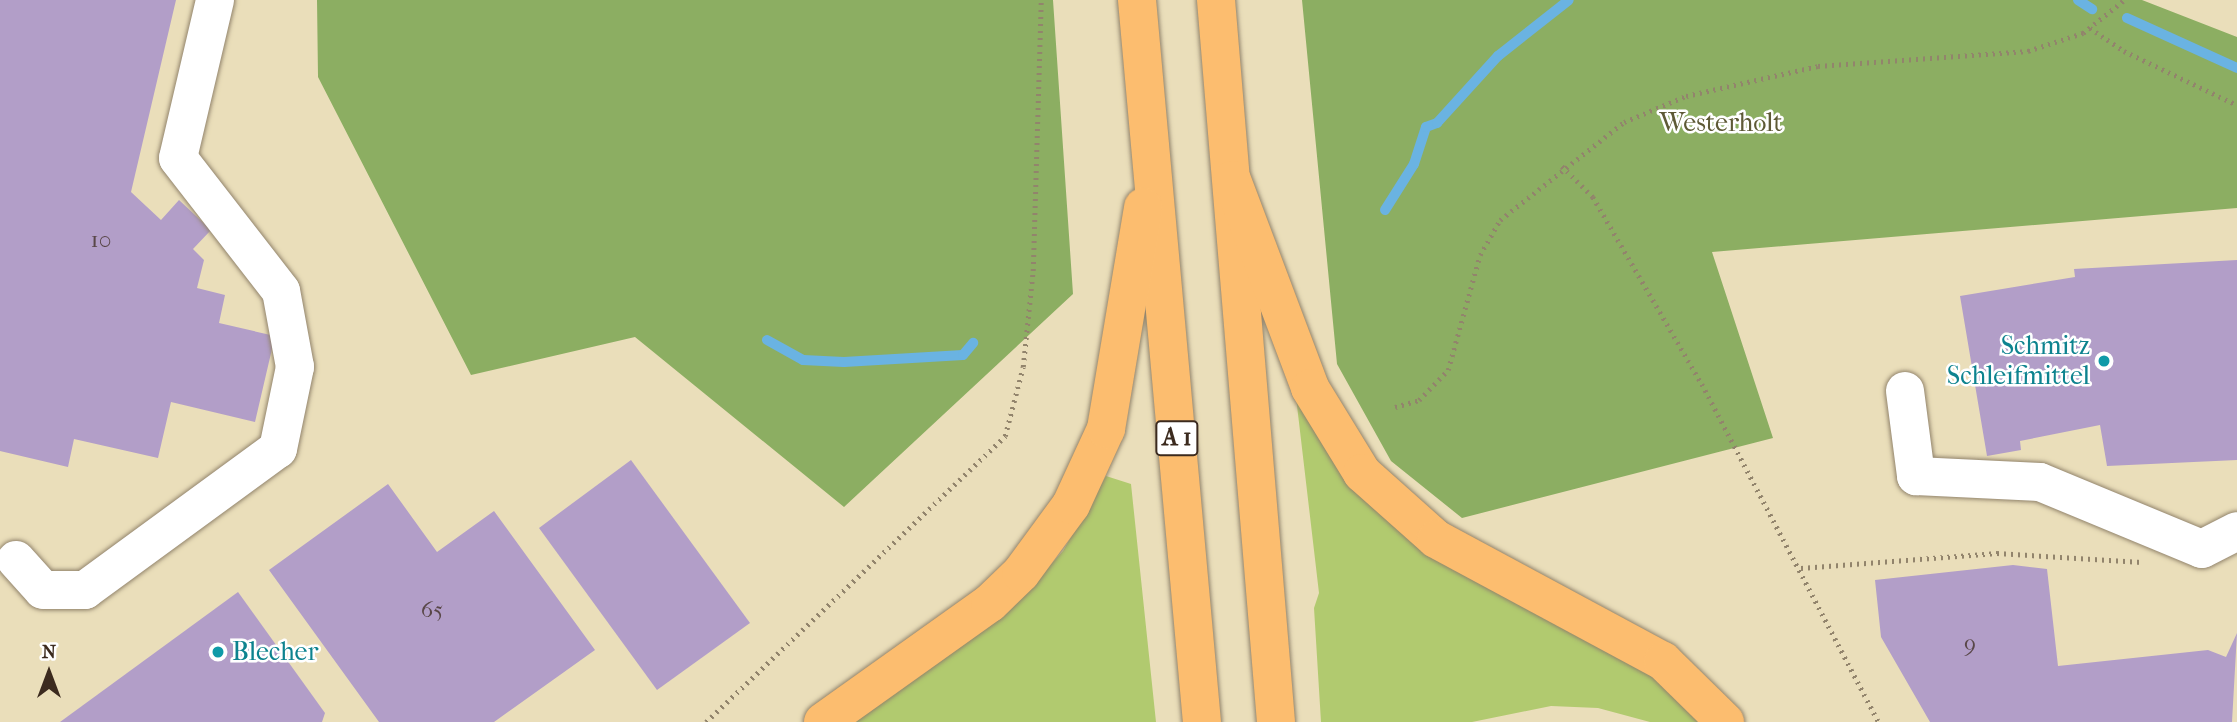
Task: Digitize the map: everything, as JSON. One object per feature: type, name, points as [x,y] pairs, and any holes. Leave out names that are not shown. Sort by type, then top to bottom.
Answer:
[{"type":"highway","name":"A 1","points":[[1137,0],[1202,722]]},
{"type":"highway","points":[[1216,0],[1276,722]]},
{"type":"highway","points":[[823,722],[990,603],[1021,573],[1071,505],[1106,429],[1152,153]]},
{"type":"highway","points":[[1232,180],[1310,388],[1362,472],[1436,539],[1663,662],[1725,722]]},
{"type":"street","points":[[16,559],[43,590],[85,590],[278,449],[295,367],[281,290],[178,158],[215,0]]},
{"type":"street","points":[[1905,391],[1916,476],[2040,482],[2202,549],[2237,531]]},
{"type":"path","points":[[706,722],[1005,436],[1023,367],[1033,271],[1041,0]]},
{"type":"path","points":[[1395,407],[1419,400],[1448,370],[1489,236],[1562,166],[1624,122],[1686,96],[1818,66],[2005,56],[2090,28],[2124,0]]},
{"type":"path","points":[[2090,28],[2135,57],[2237,105]]},
{"type":"path","points":[[1562,166],[1593,197],[1646,287],[1801,568],[1879,722]]},
{"type":"path","points":[[1801,568],[1997,553],[2132,564],[2202,549]]},
{"type":"green space","points":[[317,0],[1053,0],[1073,294],[844,507],[635,337],[471,375],[318,77]]},
{"type":"green space","name":"Westerholt","points":[[1302,0],[2142,0],[2237,37],[2237,208],[1712,252],[1773,438],[1462,518],[1391,461],[1337,364]]},
{"type":"green space","points":[[1296,397],[1318,431],[1641,662],[1703,722],[1650,722],[1598,708],[1551,706],[1472,722],[1321,722],[1314,608],[1319,593]]},
{"type":"green space","points":[[1106,476],[1131,484],[1156,722],[852,722],[1007,613],[1063,551]]},
{"type":"building","points":[[0,0],[176,0],[131,192],[161,220],[179,200],[211,230],[193,249],[204,260],[197,288],[225,295],[219,323],[275,336],[255,422],[171,402],[158,458],[74,439],[68,467],[0,451]]},
{"type":"building","name":"Schmitz Schleifmittel","points":[[2237,260],[2237,460],[2107,466],[2100,425],[2020,441],[2021,450],[1987,456],[1960,296],[2075,277],[2074,269]]},
{"type":"building","points":[[631,460],[750,623],[657,690],[539,528]]},
{"type":"building","points":[[388,484],[437,552],[494,511],[595,650],[494,722],[379,722],[269,570]]},
{"type":"building","points":[[2013,565],[2047,569],[2058,666],[2208,650],[2226,657],[2237,633],[2232,722],[1930,722],[1881,637],[1875,580]]},
{"type":"building","name":"Blecher","points":[[238,592],[325,713],[322,722],[60,722]]},
{"type":"waterway","points":[[1385,210],[1414,164],[1426,127],[1437,123],[1498,56],[1569,0]]},
{"type":"waterway","points":[[2078,0],[2092,9]]},
{"type":"waterway","points":[[2127,18],[2237,68]]},
{"type":"waterway","points":[[767,340],[803,360],[844,362],[963,355],[973,343]]},
{"type":"place","name":"Schmitz Schleifmittel","points":[[2104,361]]},
{"type":"place","name":"Blecher","points":[[218,652]]}]
